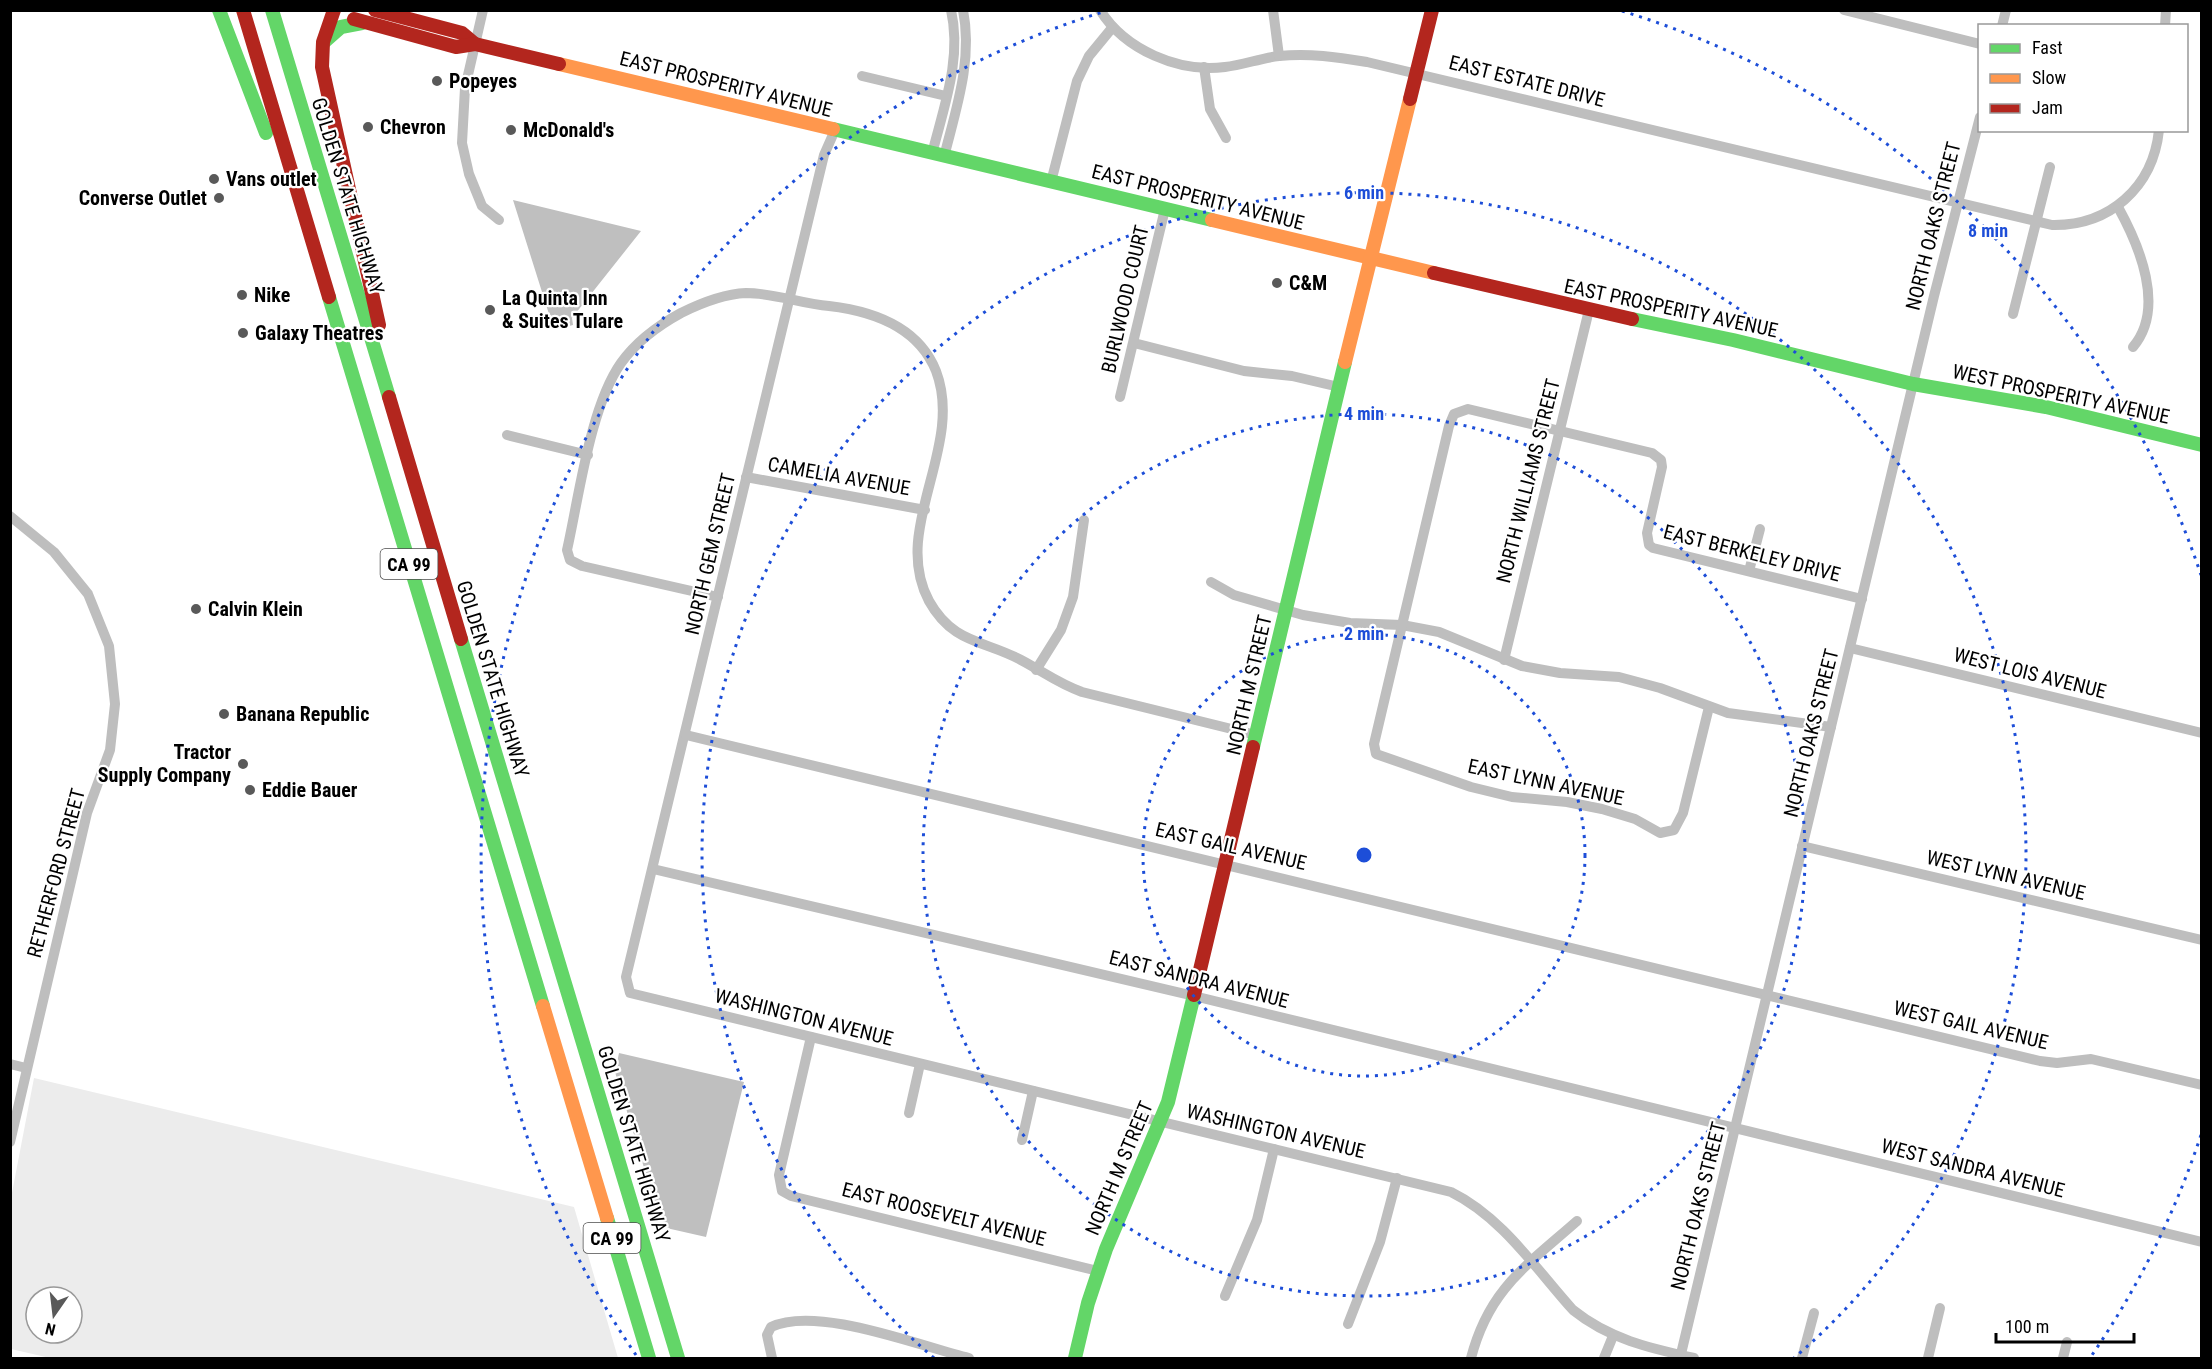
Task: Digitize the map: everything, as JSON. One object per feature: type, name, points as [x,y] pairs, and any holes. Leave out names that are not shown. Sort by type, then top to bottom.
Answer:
[{"type":"main road","points":[[219,10],[303,239],[320,266]]},
{"type":"main road","name":"CA 99","points":[[243,10],[649,1359]]},
{"type":"main road","name":"GOLDEN STATE HIGHWAY","points":[[272,10],[678,1359]]},
{"type":"main road","points":[[336,10],[323,42],[324,77],[390,373],[398,429]]},
{"type":"main road","name":"EAST PROSPERITY AVENUE","points":[[336,10],[362,23],[456,46],[475,44],[1589,310],[1733,340],[1913,384]]},
{"type":"main road","name":"EAST PROSPERITY AVENUE","points":[[375,10],[462,33],[475,44]]},
{"type":"main road","name":"NORTH M STREET","points":[[1075,1359],[1098,1271],[1161,1123],[1227,863],[1370,258],[1432,10]]},
{"type":"main road","points":[[323,42],[338,28],[352,23],[362,23]]},
{"type":"main road","name":"WEST PROSPERITY AVENUE","points":[[1913,384],[2046,407],[2202,445]]},
{"type":"street","points":[[483,10],[465,88],[462,143],[469,174],[482,206],[499,220]]},
{"type":"street","points":[[938,155],[946,96],[956,51],[951,10]]},
{"type":"street","points":[[938,155],[965,65],[967,37],[963,10]]},
{"type":"street","name":"EAST ESTATE DRIVE","points":[[1100,10],[1112,28],[1154,55],[1187,66],[1224,67],[1279,56],[1318,55],[1340,58],[1417,73],[2037,223],[2075,224],[2096,218],[2118,207]]},
{"type":"street","points":[[1273,10],[1279,56]]},
{"type":"street","points":[[1845,10],[1978,43]]},
{"type":"street","points":[[1052,182],[1077,81],[1089,56],[1112,28]]},
{"type":"street","points":[[1204,67],[1210,109],[1226,138]]},
{"type":"street","points":[[862,76],[946,96]]},
{"type":"street","name":"NORTH OAKS STREET","points":[[1680,1357],[1913,384],[1978,125]]},
{"type":"street","name":"NORTH GEM STREET","points":[[627,988],[626,977],[789,299],[824,155],[835,130]]},
{"type":"street","points":[[2133,347],[2141,337],[2145,325],[2146,288],[2139,249],[2118,207],[2130,197],[2146,173],[2156,147],[2158,132]]},
{"type":"street","points":[[2013,314],[2050,167]]},
{"type":"street","name":"BURLWOOD COURT","points":[[1120,397],[1165,209]]},
{"type":"street","points":[[718,597],[582,566],[570,560],[567,550],[588,455],[609,385],[622,362],[664,322],[704,302],[735,295],[765,294],[869,312],[903,330],[926,354],[935,369],[944,405],[943,428],[920,533],[918,565],[922,582],[935,609],[953,630],[966,640],[1022,660],[1036,670],[1082,692],[1256,735]]},
{"type":"street","name":"NORTH WILLIAMS STREET","points":[[1504,660],[1589,310]]},
{"type":"street","points":[[1134,343],[1244,371],[1292,376],[1339,387]]},
{"type":"street","name":"EAST BERKELEY DRIVE","points":[[1402,625],[1449,426],[1454,414],[1468,410],[1658,456],[1662,467],[1647,533],[1649,544],[1659,551],[1862,599]]},
{"type":"street","points":[[507,435],[588,455]]},
{"type":"street","name":"CAMELIA AVENUE","points":[[746,477],[818,492],[872,498],[925,510]]},
{"type":"street","name":"RETHERFORD STREET","points":[[10,516],[43,541],[80,582],[98,615],[109,646],[114,676],[114,726],[107,759],[87,813],[10,1142]]},
{"type":"street","points":[[1036,670],[1060,630],[1073,597],[1084,520]]},
{"type":"street","points":[[1749,571],[1760,529]]},
{"type":"street","points":[[1211,582],[1234,595],[1286,609],[1350,623],[1402,625],[1439,632],[1504,660],[1560,674],[1602,675],[1640,681],[1709,707],[1745,717],[1792,719],[1831,727]]},
{"type":"street","name":"EAST LYNN AVENUE","points":[[1402,625],[1374,744],[1376,754],[1471,787],[1512,796],[1602,808],[1635,819],[1660,832],[1674,830],[1683,813],[1709,707]]},
{"type":"street","name":"WEST LOIS AVENUE","points":[[1850,648],[2202,733]]},
{"type":"street","name":"EAST GAIL AVENUE","points":[[686,735],[1768,994]]},
{"type":"street","name":"WEST LYNN AVENUE","points":[[1802,846],[2202,940]]},
{"type":"street","name":"EAST SANDRA AVENUE","points":[[653,869],[1194,996],[1735,1129]]},
{"type":"street","name":"WASHINGTON AVENUE","points":[[627,988],[636,996],[1451,1192],[1465,1199],[1499,1226],[1573,1310],[1613,1336],[1680,1357],[1694,1359]]},
{"type":"street","name":"WEST GAIL AVENUE","points":[[1768,994],[2040,1061],[2057,1064],[2091,1059],[2202,1085]]},
{"type":"street","name":"EAST ROOSEVELT AVENUE","points":[[812,1037],[779,1175],[782,1191],[791,1196],[1098,1271]]},
{"type":"street","points":[[10,1064],[26,1068]]},
{"type":"street","points":[[909,1113],[920,1064]]},
{"type":"street","points":[[1022,1140],[1033,1091]]},
{"type":"street","name":"WEST SANDRA AVENUE","points":[[1735,1129],[2202,1242]]},
{"type":"street","points":[[1225,1296],[1257,1220],[1274,1149]]},
{"type":"street","points":[[1348,1324],[1380,1242],[1397,1178]]},
{"type":"street","points":[[1471,1359],[1481,1324],[1494,1299],[1530,1262],[1576,1221]]},
{"type":"street","points":[[1928,1359],[1940,1308]]},
{"type":"street","points":[[1802,1359],[1814,1313]]},
{"type":"street","points":[[772,1359],[767,1335],[771,1327],[778,1323],[804,1319],[823,1320],[969,1359]]},
{"type":"street","points":[[1604,1359],[1613,1336]]},
{"type":"street","points":[[2063,1359],[2067,1342]]},
{"type":"shaded area","points":[[513,200],[641,231],[572,318],[573,325],[554,330]]},
{"type":"shaded area","points":[[619,1053],[744,1082],[706,1237],[662,1227],[615,1072]]},
{"type":"shaded area","points":[[34,1078],[574,1207],[618,1358],[50,1358],[11,1349],[11,1198]]},
{"type":"traffic: fast","points":[[219,10],[266,133]]},
{"type":"traffic: fast","points":[[272,10],[389,397]]},
{"type":"traffic: fast","points":[[324,42],[341,27],[362,23]]},
{"type":"traffic: fast","points":[[833,129],[1212,220]]},
{"type":"traffic: fast","points":[[329,297],[543,1006]]},
{"type":"traffic: fast","points":[[1632,319],[1733,340],[1913,384],[2046,407],[2202,445]]},
{"type":"traffic: fast","points":[[1253,747],[1345,362]]},
{"type":"traffic: fast","points":[[461,639],[678,1358]]},
{"type":"traffic: fast","points":[[1075,1358],[1088,1303],[1106,1249],[1168,1102],[1194,995]]},
{"type":"traffic: fast","points":[[607,1218],[649,1358]]},
{"type":"traffic: slow","points":[[559,64],[833,129]]},
{"type":"traffic: slow","points":[[1345,362],[1410,99]]},
{"type":"traffic: slow","points":[[1212,220],[1434,273]]},
{"type":"traffic: slow","points":[[543,1006],[607,1218]]},
{"type":"traffic: jam","points":[[243,10],[329,297]]},
{"type":"traffic: jam","points":[[334,10],[323,42],[322,67],[379,325]]},
{"type":"traffic: jam","points":[[375,10],[462,33],[475,44]]},
{"type":"traffic: jam","points":[[1410,99],[1432,10]]},
{"type":"traffic: jam","points":[[354,19],[456,47],[475,44],[559,64]]},
{"type":"traffic: jam","points":[[1434,273],[1632,319]]},
{"type":"traffic: jam","points":[[389,397],[461,639]]},
{"type":"traffic: jam","points":[[1194,995],[1253,747]]},
{"type":"place","name":"Popeyes","points":[[437,81]]},
{"type":"place","name":"Chevron","points":[[368,127]]},
{"type":"place","name":"McDonald's","points":[[511,130]]},
{"type":"place","name":"Vans outlet","points":[[214,179]]},
{"type":"place","name":"Converse Outlet","points":[[219,198]]},
{"type":"place","name":"C&M","points":[[1277,283]]},
{"type":"place","name":"Nike","points":[[242,295]]},
{"type":"place","name":"La Quinta Inn & Suites Tulare","points":[[490,310]]},
{"type":"place","name":"Galaxy Theatres","points":[[243,333]]},
{"type":"place","name":"Calvin Klein","points":[[196,609]]},
{"type":"place","name":"Banana Republic","points":[[224,714]]},
{"type":"place","name":"Tractor Supply Company","points":[[243,764]]},
{"type":"place","name":"Eddie Bauer","points":[[250,790]]}]
